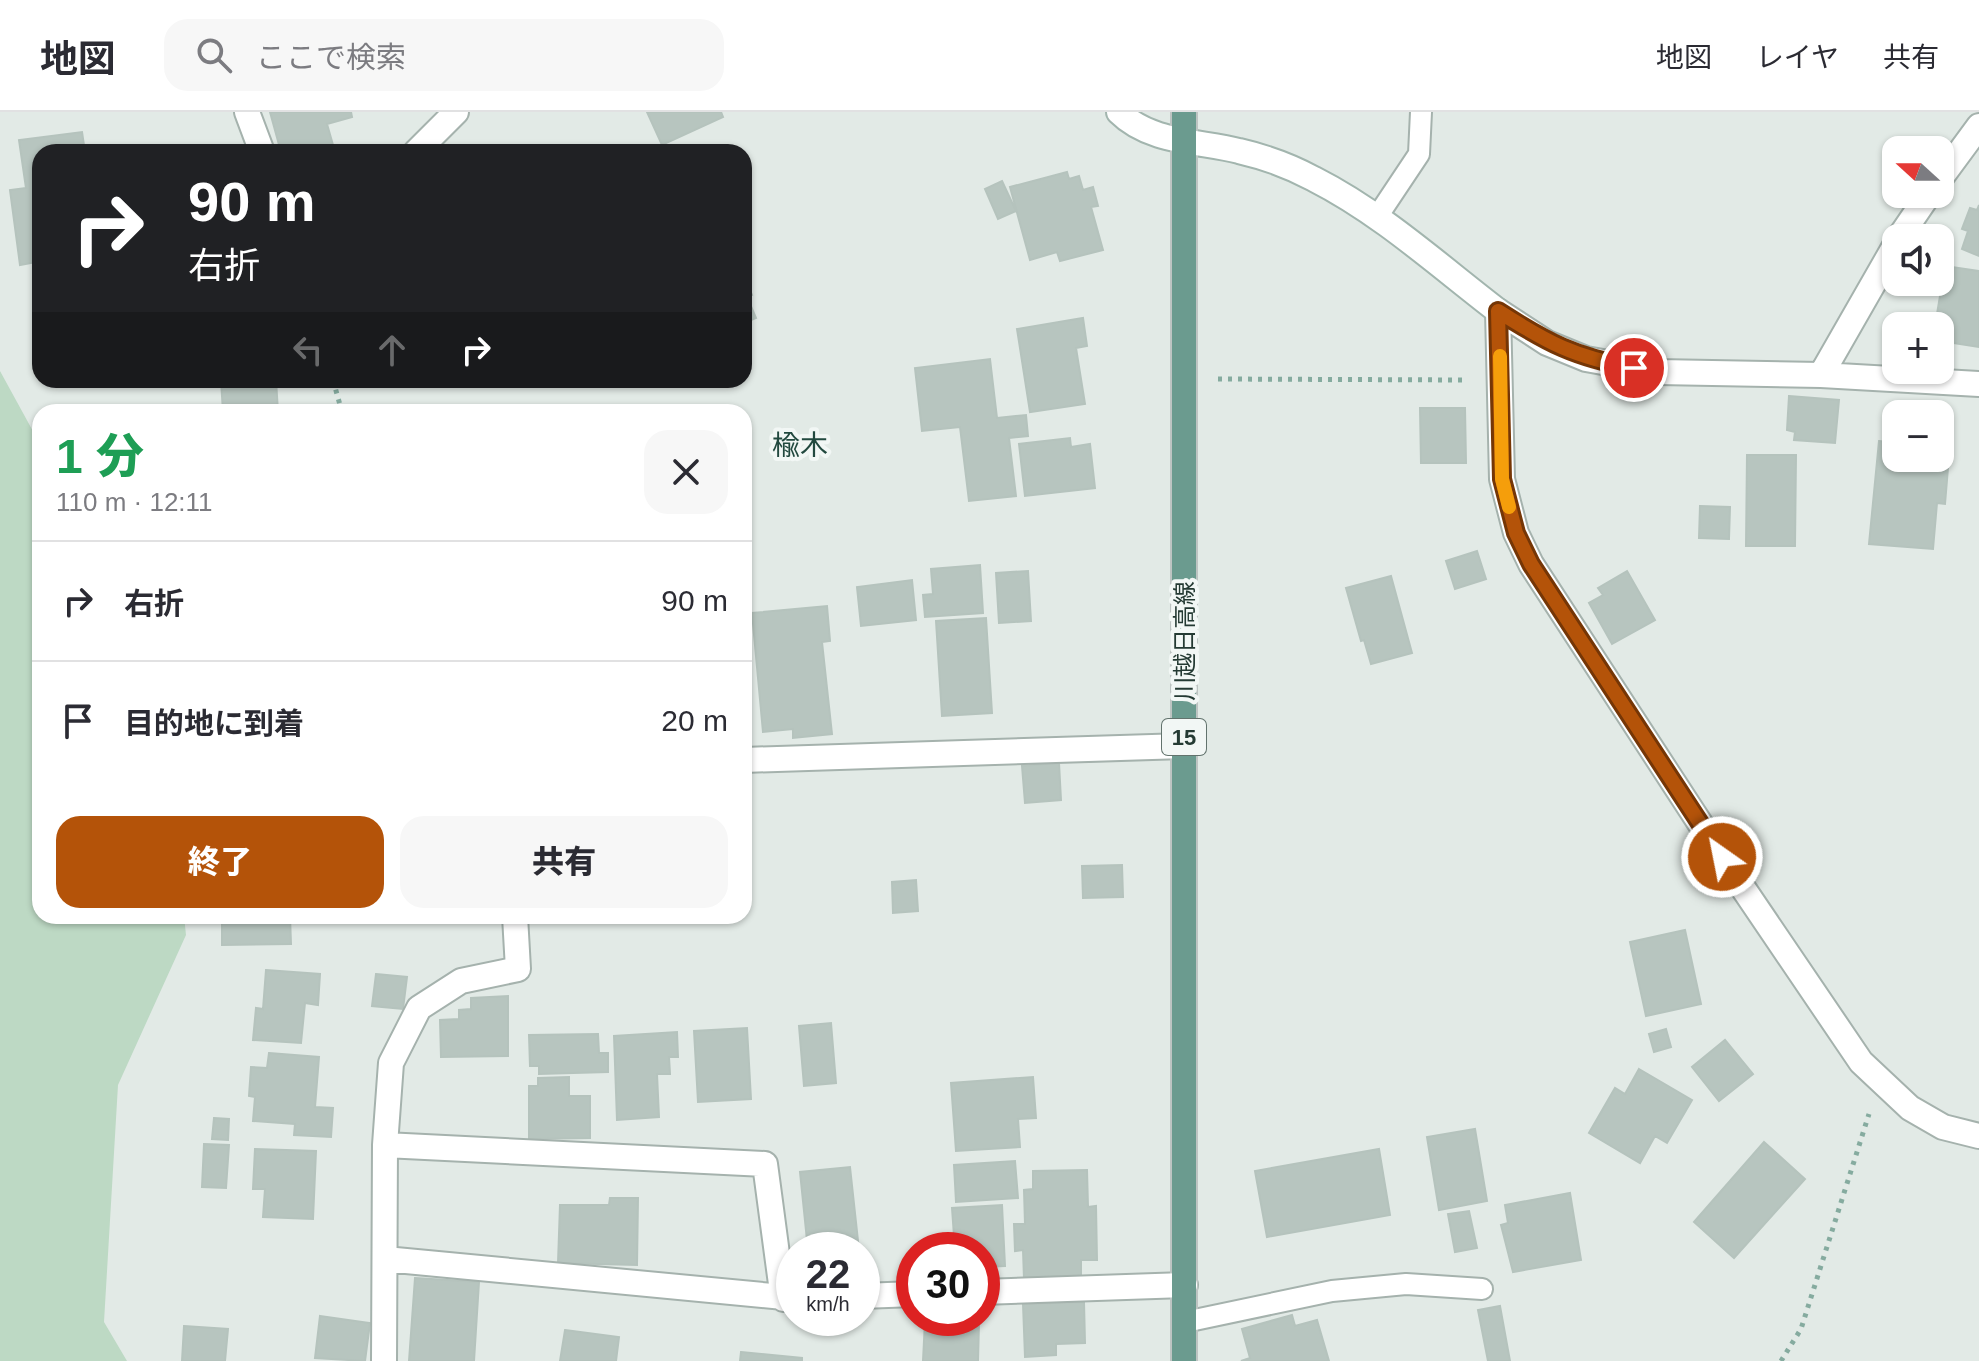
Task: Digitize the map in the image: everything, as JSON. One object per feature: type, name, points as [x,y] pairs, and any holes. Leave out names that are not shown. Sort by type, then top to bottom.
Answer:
[{"type":"main road","name":"川越日高線","points":[[1184,112],[1184,1361]]},
{"type":"street","points":[[247,112],[259,144]]},
{"type":"street","points":[[424,144],[456,112]]},
{"type":"street","points":[[1119,112],[1184,144],[1236,150],[1276,162],[1314,179],[1377,217],[1498,311],[1547,343],[1586,359],[1658,372],[1821,375],[1979,384]]},
{"type":"street","points":[[1954,160],[1979,126]]},
{"type":"street","points":[[1821,375],[1882,268]]},
{"type":"street","points":[[1498,311],[1502,479],[1516,533],[1531,564],[1722,857],[1861,1062],[1910,1108],[1943,1127],[1979,1136]]},
{"type":"street","points":[[752,760],[1184,746]]},
{"type":"street","points":[[384,1361],[385,1145],[391,1063],[419,1008],[461,981],[518,969],[515,924]]},
{"type":"street","points":[[385,1145],[765,1164],[777,1232]]},
{"type":"street","points":[[385,1259],[776,1298]]},
{"type":"street","points":[[1000,1291],[1185,1285]]},
{"type":"lane","points":[[1377,217],[1419,154],[1421,112]]},
{"type":"lane","points":[[1185,1322],[1332,1291],[1406,1284],[1482,1289]]},
{"type":"path","points":[[1184,379],[1501,380]]},
{"type":"path","points":[[1781,1361],[1801,1329],[1860,1137],[1882,1081]]},
{"type":"green space","points":[[0,371],[32,429],[32,924],[185,924],[186,935],[118,1085],[104,1322],[127,1361],[0,1361]]},
{"type":"building","points":[[270,112],[351,112],[352,117],[327,124],[333,144],[279,144]]},
{"type":"building","points":[[647,112],[721,112],[723,117],[662,144]]},
{"type":"building","points":[[82,132],[84,144],[32,144],[32,263],[20,265],[10,190],[26,188],[19,140]]},
{"type":"building","points":[[1067,172],[1069,179],[1079,176],[1083,190],[1093,187],[1098,206],[1091,207],[1103,250],[1060,261],[1057,252],[1030,260],[1010,187]]},
{"type":"building","points":[[1002,181],[1016,211],[998,219],[985,189]]},
{"type":"building","points":[[1979,205],[1979,256],[1962,249],[1968,231],[1962,229],[1970,208],[1977,210]]},
{"type":"building","points":[[1954,267],[1979,271],[1979,347],[1954,343],[1954,312],[1937,312],[1940,296],[1954,296]]},
{"type":"building","points":[[1083,318],[1087,346],[1076,348],[1085,404],[1030,412],[1017,329]]},
{"type":"building","points":[[990,359],[997,418],[1026,415],[1028,436],[1009,438],[1016,496],[969,501],[960,427],[922,431],[915,368]]},
{"type":"building","points":[[222,388],[276,388],[278,404],[222,404]]},
{"type":"building","points":[[1789,396],[1839,400],[1835,443],[1794,440],[1795,432],[1787,430]]},
{"type":"building","points":[[1420,408],[1465,408],[1466,463],[1421,463]]},
{"type":"building","points":[[1070,438],[1071,447],[1090,444],[1095,488],[1025,496],[1019,444]]},
{"type":"building","points":[[1879,441],[1882,441],[1882,472],[1948,472],[1945,504],[1937,503],[1933,549],[1869,544]]},
{"type":"building","points":[[1747,455],[1796,455],[1795,546],[1746,546]]},
{"type":"building","points":[[1700,506],[1730,507],[1729,539],[1699,538]]},
{"type":"building","points":[[1477,551],[1486,579],[1455,589],[1446,561]]},
{"type":"building","points":[[980,565],[983,613],[925,617],[923,595],[933,594],[931,569]]},
{"type":"building","points":[[1028,571],[1031,621],[999,623],[996,573]]},
{"type":"building","points":[[1627,571],[1655,620],[1612,644],[1589,603],[1603,595],[1598,588]]},
{"type":"building","points":[[1391,576],[1412,653],[1371,664],[1346,588]]},
{"type":"building","points":[[912,580],[916,620],[861,626],[857,587]]},
{"type":"building","points":[[827,606],[830,641],[822,642],[832,734],[793,738],[793,729],[763,732],[752,613]]},
{"type":"building","points":[[986,618],[992,713],[942,716],[936,621]]},
{"type":"building","points":[[1059,763],[1061,800],[1025,803],[1022,766]]},
{"type":"building","points":[[1122,865],[1123,897],[1083,898],[1082,866]]},
{"type":"building","points":[[916,880],[918,911],[893,913],[892,882]]},
{"type":"building","points":[[222,924],[290,924],[291,944],[222,945]]},
{"type":"building","points":[[1685,930],[1701,1004],[1646,1016],[1630,942]]},
{"type":"building","points":[[266,970],[320,974],[318,1005],[305,1003],[301,1043],[253,1040],[256,1008],[263,1009]]},
{"type":"building","points":[[376,974],[407,977],[403,1009],[372,1006]]},
{"type":"building","points":[[508,996],[508,1056],[441,1057],[440,1020],[459,1019],[459,1010],[471,1009],[471,998]]},
{"type":"building","points":[[831,1023],[836,1083],[804,1086],[799,1026]]},
{"type":"building","points":[[747,1028],[751,1099],[698,1102],[694,1031]]},
{"type":"building","points":[[1666,1029],[1671,1047],[1654,1052],[1649,1034]]},
{"type":"building","points":[[677,1032],[678,1057],[669,1057],[670,1074],[657,1074],[659,1117],[617,1120],[614,1036]]},
{"type":"building","points":[[598,1034],[599,1053],[608,1053],[608,1072],[539,1074],[539,1066],[530,1066],[529,1035]]},
{"type":"building","points":[[1725,1040],[1753,1074],[1719,1101],[1692,1067]]},
{"type":"building","points":[[269,1053],[319,1057],[315,1107],[333,1108],[331,1137],[294,1135],[295,1124],[253,1121],[255,1097],[249,1096],[251,1067],[267,1068]]},
{"type":"building","points":[[1639,1069],[1692,1100],[1667,1143],[1655,1136],[1640,1163],[1589,1133],[1615,1088],[1625,1094]]},
{"type":"building","points":[[569,1077],[569,1096],[590,1096],[590,1138],[529,1139],[529,1086],[538,1086],[538,1078]]},
{"type":"building","points":[[1033,1077],[1036,1118],[1018,1119],[1020,1147],[956,1151],[951,1083]]},
{"type":"building","points":[[214,1118],[229,1119],[228,1140],[212,1139]]},
{"type":"building","points":[[1475,1129],[1487,1201],[1439,1210],[1427,1137]]},
{"type":"building","points":[[1764,1142],[1805,1179],[1734,1258],[1694,1222]]},
{"type":"building","points":[[204,1144],[229,1145],[226,1188],[202,1187]]},
{"type":"building","points":[[255,1149],[316,1151],[313,1219],[263,1217],[265,1189],[253,1189]]},
{"type":"building","points":[[1379,1149],[1390,1215],[1267,1237],[1255,1171]]},
{"type":"building","points":[[1015,1161],[1018,1198],[956,1202],[954,1165]]},
{"type":"building","points":[[850,1167],[857,1232],[806,1232],[800,1172]]},
{"type":"building","points":[[1087,1170],[1088,1207],[1096,1206],[1097,1260],[1081,1260],[1081,1277],[1024,1279],[1023,1250],[1015,1251],[1014,1224],[1025,1224],[1024,1190],[1033,1189],[1033,1171]]},
{"type":"building","points":[[1570,1193],[1581,1260],[1513,1272],[1501,1225],[1508,1223],[1505,1205]]},
{"type":"building","points":[[610,1198],[638,1198],[637,1265],[558,1263],[560,1205],[609,1205]]},
{"type":"building","points":[[1002,1205],[1005,1266],[1000,1266],[1000,1232],[954,1232],[952,1208]]},
{"type":"building","points":[[1469,1211],[1477,1248],[1455,1252],[1448,1214]]},
{"type":"building","points":[[415,1278],[479,1282],[474,1361],[409,1361]]},
{"type":"building","points":[[1084,1302],[1085,1343],[1056,1344],[1056,1355],[1025,1357],[1023,1304]]},
{"type":"building","points":[[1500,1306],[1510,1361],[1488,1361],[1478,1310]]},
{"type":"building","points":[[1292,1315],[1295,1326],[1317,1320],[1329,1361],[1241,1361],[1250,1358],[1242,1329]]},
{"type":"building","points":[[320,1316],[370,1323],[365,1361],[315,1358]]},
{"type":"building","points":[[184,1326],[228,1329],[225,1361],[182,1361]]},
{"type":"building","points":[[565,1330],[619,1337],[616,1361],[560,1361]]},
{"type":"building","points":[[924,1336],[979,1336],[978,1361],[923,1361]]},
{"type":"building","points":[[741,1352],[802,1358],[802,1361],[740,1361]]},
{"type":"slow traffic","points":[[1500,356],[1502,479],[1509,507]]},
{"type":"district","name":"楡木","points":[[800,445]]},
{"type":"route","points":[[1634,368],[1586,359],[1547,343],[1498,311],[1502,479],[1516,533],[1531,564],[1722,857]]}]
